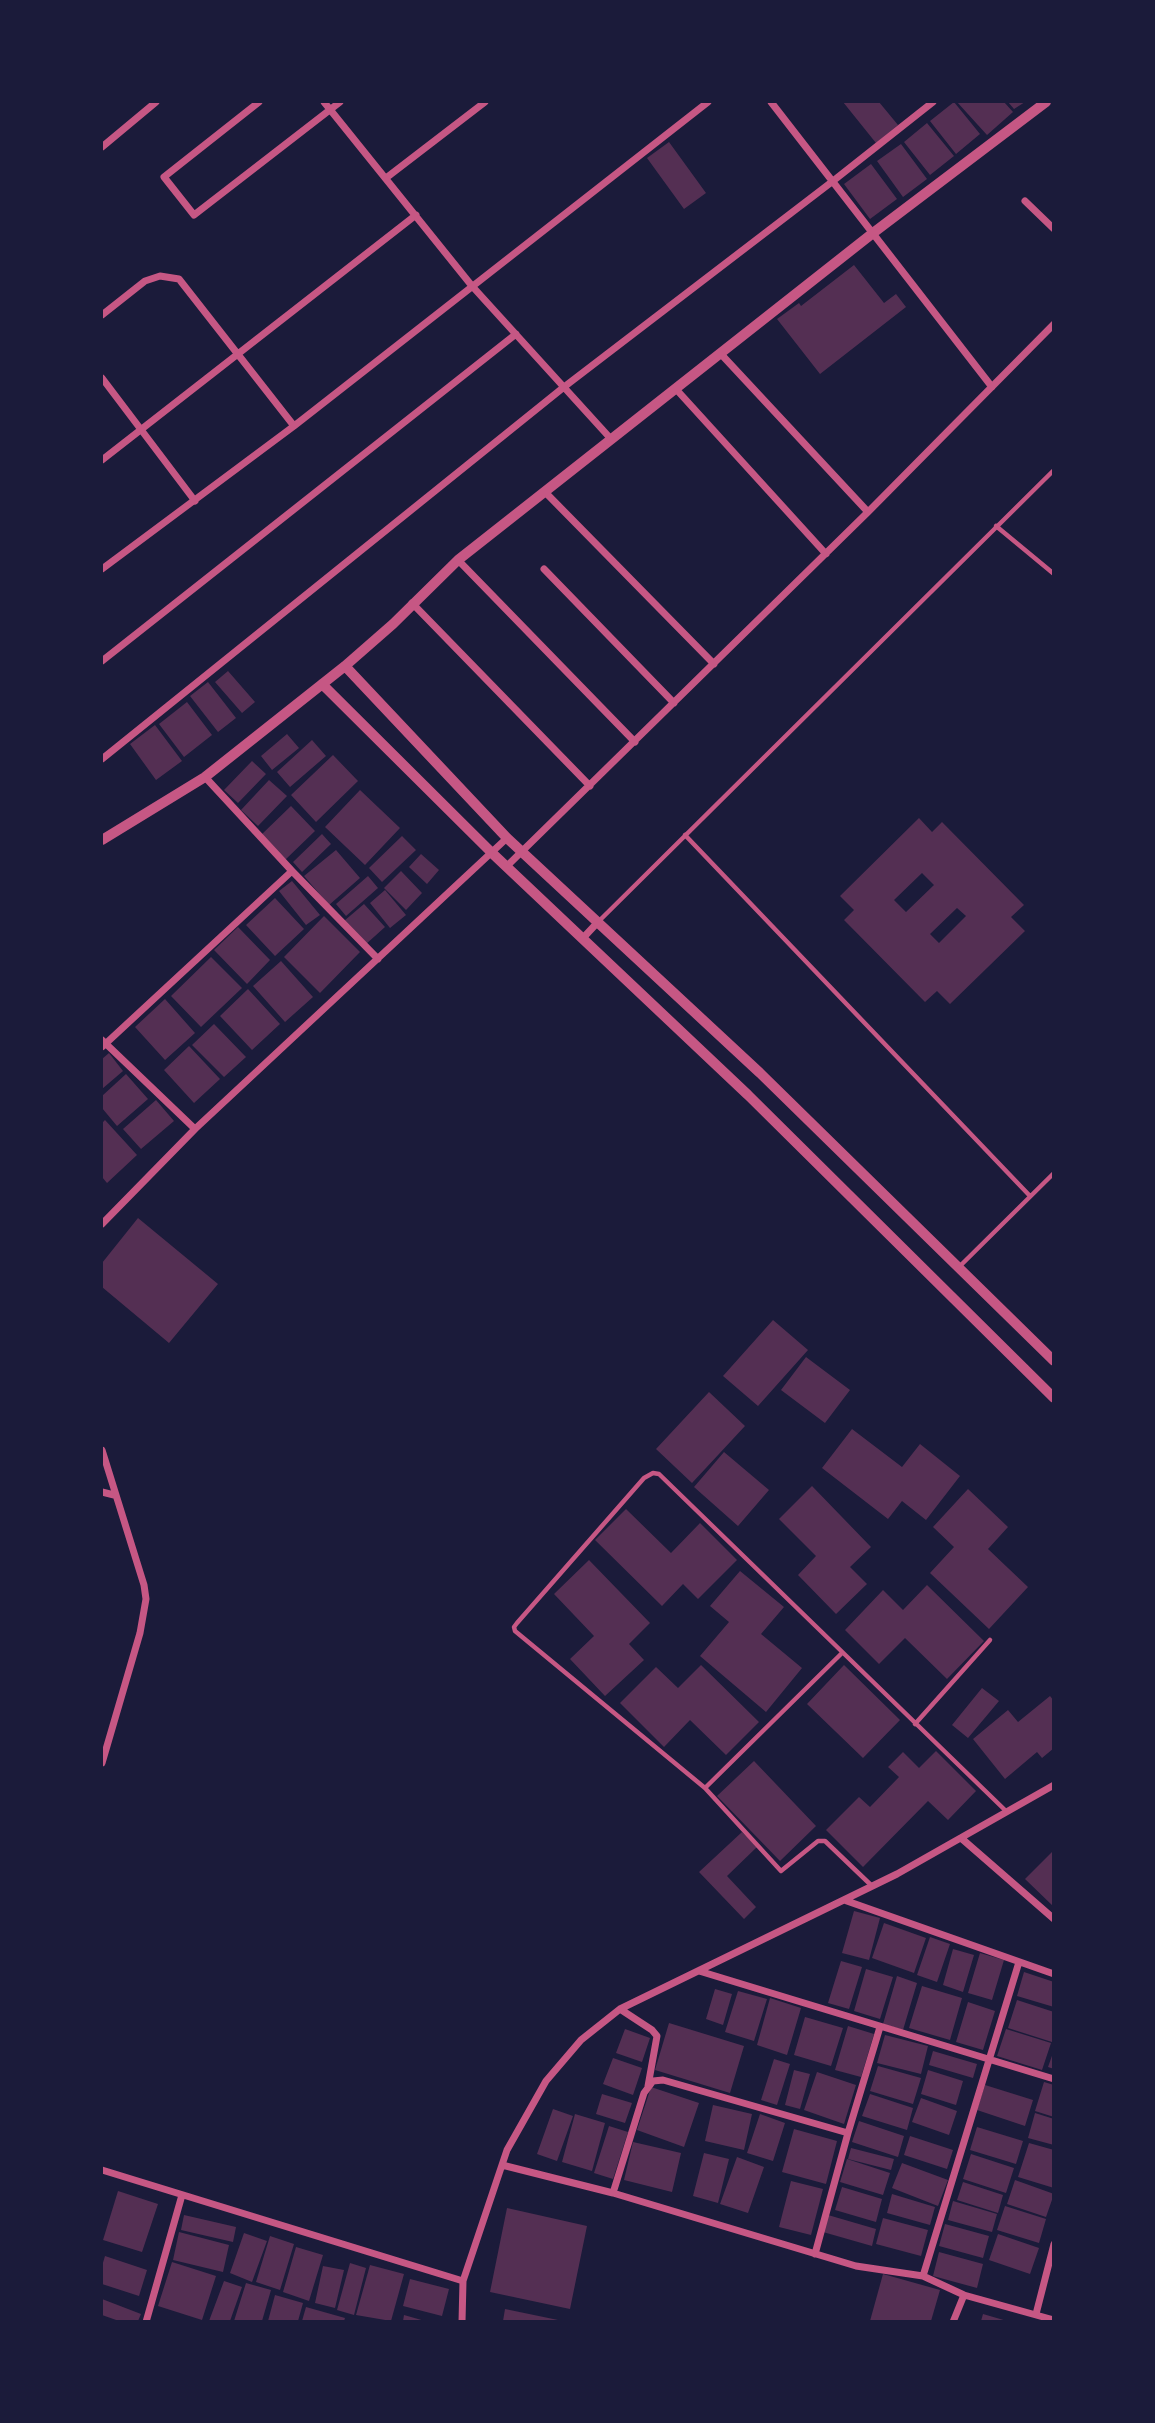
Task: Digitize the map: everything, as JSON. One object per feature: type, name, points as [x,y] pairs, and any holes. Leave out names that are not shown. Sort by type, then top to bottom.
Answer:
[{"type":"street","points":[[102,147],[156,102]]},
{"type":"street","points":[[259,102],[164,177],[194,215],[340,102]]},
{"type":"street","points":[[324,102],[472,286],[611,439]]},
{"type":"street","points":[[386,178],[485,102]]},
{"type":"street","points":[[102,569],[294,426],[708,102]]},
{"type":"street","points":[[771,102],[992,387]]},
{"type":"street","points":[[102,759],[564,387],[933,102]]},
{"type":"street","points":[[102,840],[205,776],[345,666],[393,624],[458,560],[873,233],[1046,102]]},
{"type":"street","points":[[1025,201],[1054,229]]},
{"type":"street","points":[[102,460],[416,215]]},
{"type":"street","points":[[102,315],[145,281],[160,276],[179,279],[294,426]]},
{"type":"street","points":[[507,866],[826,554],[1054,324]]},
{"type":"street","points":[[102,661],[516,334]]},
{"type":"street","points":[[720,353],[868,512]]},
{"type":"street","points":[[102,378],[195,501]]},
{"type":"street","points":[[675,388],[826,554]]},
{"type":"street","points":[[545,492],[714,664]]},
{"type":"street","points":[[458,560],[635,742]]},
{"type":"street","points":[[544,569],[674,703]]},
{"type":"street","points":[[412,603],[590,786]]},
{"type":"street","points":[[345,666],[507,838],[760,1073],[1054,1361]]},
{"type":"street","points":[[322,684],[492,853],[748,1095],[1054,1398]]},
{"type":"street","points":[[205,776],[292,872],[378,959]]},
{"type":"street","points":[[102,1224],[195,1129],[507,838]]},
{"type":"street","points":[[195,1129],[103,1044],[292,872]]},
{"type":"street","points":[[583,939],[598,922]]},
{"type":"street","points":[[102,1450],[146,1599],[140,1633],[102,1763]]},
{"type":"street","points":[[102,1492],[114,1496]]},
{"type":"street","points":[[462,2322],[463,2281],[508,2150],[546,2081],[581,2040],[620,2009],[872,1886],[1054,1786]]},
{"type":"street","points":[[961,1838],[1054,1919]]},
{"type":"street","points":[[844,1900],[1054,1974]]},
{"type":"street","points":[[923,2276],[1019,1962]]},
{"type":"street","points":[[699,1970],[1054,2078]]},
{"type":"street","points":[[620,2009],[657,2036],[648,2086]]},
{"type":"street","points":[[815,2254],[880,2027]]},
{"type":"street","points":[[613,2193],[643,2093],[653,2081],[663,2080],[848,2133]]},
{"type":"street","points":[[502,2165],[613,2193],[856,2266],[923,2276],[964,2295],[1054,2320]]},
{"type":"street","points":[[102,2170],[463,2281]]},
{"type":"street","points":[[146,2322],[182,2195]]},
{"type":"street","points":[[1036,2314],[1054,2244]]},
{"type":"street","points":[[953,2322],[964,2295]]},
{"type":"lane","points":[[598,922],[1054,470]]},
{"type":"lane","points":[[996,526],[1054,575]]},
{"type":"lane","points":[[685,835],[1030,1196]]},
{"type":"lane","points":[[958,1268],[1054,1173]]},
{"type":"lane","points":[[872,1886],[825,1841],[818,1841],[781,1871],[705,1788],[515,1632],[514,1627],[645,1478],[653,1473],[659,1474],[1007,1813]]},
{"type":"lane","points":[[915,1724],[990,1640]]},
{"type":"lane","points":[[705,1788],[842,1653]]},
{"type":"building","points":[[843,102],[879,102],[898,125],[876,143]]},
{"type":"building","points":[[954,102],[980,134],[956,154],[930,121]]},
{"type":"building","points":[[957,102],[1004,102],[1013,112],[987,135]]},
{"type":"building","points":[[1008,102],[1025,102],[1014,109]]},
{"type":"building","points":[[927,123],[954,156],[930,175],[904,142]]},
{"type":"building","points":[[669,142],[706,193],[684,209],[647,158]]},
{"type":"building","points":[[901,144],[927,179],[903,197],[877,161]]},
{"type":"building","points":[[871,164],[897,199],[870,219],[844,184]]},
{"type":"building","points":[[854,265],[884,303],[896,294],[906,307],[820,374],[777,319],[799,303],[801,306]]},
{"type":"building","points":[[228,671],[255,702],[242,713],[215,682]]},
{"type":"building","points":[[208,682],[236,718],[218,732],[190,696]]},
{"type":"building","points":[[187,702],[212,735],[184,757],[159,724]]},
{"type":"building","points":[[155,725],[182,761],[156,780],[130,744]]},
{"type":"building","points":[[287,734],[299,748],[272,770],[261,756]]},
{"type":"building","points":[[312,740],[326,756],[290,787],[277,772]]},
{"type":"building","points":[[333,755],[358,781],[316,822],[291,795]]},
{"type":"building","points":[[252,761],[266,774],[238,803],[224,790]]},
{"type":"building","points":[[269,780],[287,796],[258,826],[241,810]]},
{"type":"building","points":[[360,790],[400,828],[365,865],[325,827]]},
{"type":"building","points":[[291,806],[315,831],[285,860],[261,835]]},
{"type":"building","points":[[919,818],[932,832],[942,822],[1024,905],[1011,917],[1025,931],[950,1004],[937,991],[925,1002],[844,920],[854,910],[840,896]],"holes":[[[922,873],[934,885],[906,912],[894,900]],[[957,908],[966,916],[939,943],[930,934]]]},
{"type":"building","points":[[322,834],[331,844],[302,872],[293,862]]},
{"type":"building","points":[[402,836],[416,850],[382,882],[369,868]]},
{"type":"building","points":[[336,850],[360,878],[329,905],[304,876]]},
{"type":"building","points":[[421,854],[439,870],[427,884],[409,867]]},
{"type":"building","points":[[401,871],[422,893],[406,910],[384,888]]},
{"type":"building","points":[[368,876],[378,888],[346,916],[336,904]]},
{"type":"building","points":[[292,881],[320,915],[306,925],[279,891]]},
{"type":"building","points":[[385,890],[406,915],[390,928],[370,903]]},
{"type":"building","points":[[275,898],[304,929],[275,956],[246,925]]},
{"type":"building","points":[[364,904],[385,927],[365,945],[344,921]]},
{"type":"building","points":[[324,916],[360,952],[320,993],[284,957]]},
{"type":"building","points":[[238,927],[270,960],[247,984],[214,950]]},
{"type":"building","points":[[211,957],[242,988],[201,1027],[171,996]]},
{"type":"building","points":[[281,961],[313,997],[285,1022],[253,986]]},
{"type":"building","points":[[248,989],[280,1024],[252,1050],[220,1016]]},
{"type":"building","points":[[165,999],[195,1033],[165,1060],[135,1027]]},
{"type":"building","points":[[214,1024],[246,1057],[224,1077],[192,1045]]},
{"type":"building","points":[[189,1046],[220,1079],[194,1103],[164,1070]]},
{"type":"building","points":[[109,1053],[123,1071],[102,1089],[102,1059]]},
{"type":"building","points":[[126,1074],[148,1099],[117,1126],[102,1108],[102,1096]]},
{"type":"building","points":[[156,1100],[174,1121],[141,1149],[123,1129]]},
{"type":"building","points":[[105,1120],[137,1155],[107,1183],[102,1177],[102,1123]]},
{"type":"building","points":[[138,1218],[218,1284],[169,1343],[102,1287],[102,1263]]},
{"type":"building","points":[[773,1320],[808,1350],[758,1406],[723,1376]]},
{"type":"building","points":[[806,1357],[850,1390],[825,1423],[781,1390]]},
{"type":"building","points":[[709,1392],[745,1426],[692,1483],[656,1449]]},
{"type":"building","points":[[852,1429],[902,1467],[920,1444],[960,1476],[926,1520],[902,1501],[888,1519],[822,1468]]},
{"type":"building","points":[[724,1452],[769,1490],[738,1526],[694,1487]]},
{"type":"building","points":[[812,1486],[871,1547],[850,1567],[867,1584],[836,1614],[798,1575],[816,1556],[779,1519]]},
{"type":"building","points":[[968,1489],[1008,1527],[988,1549],[1028,1587],[989,1629],[930,1573],[954,1547],[933,1527]]},
{"type":"building","points":[[626,1509],[671,1553],[700,1523],[737,1560],[698,1599],[683,1584],[662,1606],[595,1540]]},
{"type":"building","points":[[589,1560],[650,1623],[629,1644],[644,1660],[605,1696],[570,1659],[594,1636],[554,1594]]},
{"type":"building","points":[[740,1571],[784,1607],[761,1634],[802,1668],[766,1712],[700,1656],[729,1622],[710,1606]]},
{"type":"building","points":[[927,1585],[984,1641],[947,1679],[905,1638],[879,1664],[845,1630],[883,1590],[903,1610]]},
{"type":"building","points":[[701,1665],[759,1722],[726,1755],[690,1720],[664,1747],[620,1703],[656,1667],[678,1688]]},
{"type":"building","points":[[844,1665],[900,1720],[863,1758],[807,1704]]},
{"type":"building","points":[[982,1688],[999,1701],[968,1738],[952,1725]]},
{"type":"building","points":[[1050,1696],[1054,1701],[1054,1748],[1042,1758],[1037,1752],[1005,1779],[973,1739],[1008,1710],[1018,1722]]},
{"type":"building","points":[[936,1751],[976,1791],[948,1820],[928,1801],[863,1867],[826,1830],[859,1797],[870,1807],[899,1777],[888,1767],[903,1752],[919,1768]]},
{"type":"building","points":[[754,1761],[816,1826],[780,1861],[717,1796]]},
{"type":"building","points":[[742,1832],[757,1847],[727,1876],[756,1907],[744,1919],[699,1872]]},
{"type":"building","points":[[1054,1850],[1054,1907],[1025,1879]]},
{"type":"building","points":[[854,1911],[880,1918],[869,1960],[842,1953]]},
{"type":"building","points":[[884,1923],[926,1938],[914,1973],[872,1958]]},
{"type":"building","points":[[930,1937],[950,1944],[937,1982],[917,1975]]},
{"type":"building","points":[[953,1949],[974,1955],[963,1992],[943,1985]]},
{"type":"building","points":[[980,1953],[1004,1960],[992,2000],[968,1993]]},
{"type":"building","points":[[841,1961],[862,1967],[849,2009],[828,2003]]},
{"type":"building","points":[[866,1969],[893,1977],[880,2019],[854,2011]]},
{"type":"building","points":[[1024,1972],[1054,1982],[1054,2007],[1017,1996]]},
{"type":"building","points":[[897,1976],[917,1983],[903,2030],[883,2024]]},
{"type":"building","points":[[922,1986],[962,1998],[950,2040],[909,2028]]},
{"type":"building","points":[[715,1989],[732,1994],[723,2025],[706,2019]]},
{"type":"building","points":[[738,1991],[767,1999],[754,2041],[725,2032]]},
{"type":"building","points":[[770,1998],[801,2008],[787,2055],[757,2045]]},
{"type":"building","points":[[1017,2000],[1054,2012],[1052,2042],[1008,2028]]},
{"type":"building","points":[[968,2002],[995,2011],[983,2050],[956,2042]]},
{"type":"building","points":[[805,2017],[843,2028],[831,2066],[794,2055]]},
{"type":"building","points":[[669,2023],[744,2046],[730,2093],[655,2070]]},
{"type":"building","points":[[848,2026],[874,2034],[861,2077],[835,2070]]},
{"type":"building","points":[[625,2029],[650,2038],[642,2062],[616,2053]]},
{"type":"building","points":[[1006,2029],[1051,2043],[1042,2070],[997,2056]]},
{"type":"building","points":[[885,2035],[928,2046],[921,2074],[877,2063]]},
{"type":"building","points":[[933,2051],[977,2064],[973,2078],[929,2065]]},
{"type":"building","points":[[1054,2053],[1054,2069],[1048,2067]]},
{"type":"building","points":[[613,2058],[642,2068],[633,2095],[603,2084]]},
{"type":"building","points":[[774,2059],[790,2064],[777,2105],[761,2100]]},
{"type":"building","points":[[878,2066],[921,2078],[913,2104],[870,2091]]},
{"type":"building","points":[[794,2070],[810,2074],[800,2109],[785,2105]]},
{"type":"building","points":[[928,2070],[963,2081],[956,2105],[921,2094]]},
{"type":"building","points":[[817,2072],[856,2085],[844,2124],[804,2110]]},
{"type":"building","points":[[1044,2082],[1054,2085],[1054,2117],[1035,2111]]},
{"type":"building","points":[[985,2085],[1033,2100],[1025,2126],[977,2110]]},
{"type":"building","points":[[651,2087],[699,2103],[684,2147],[637,2130]]},
{"type":"building","points":[[602,2094],[632,2103],[625,2123],[596,2114]]},
{"type":"building","points":[[870,2094],[913,2108],[907,2130],[862,2116]]},
{"type":"building","points":[[921,2098],[957,2111],[949,2135],[912,2122]]},
{"type":"building","points":[[713,2105],[752,2114],[744,2150],[705,2141]]},
{"type":"building","points":[[553,2109],[573,2116],[557,2161],[537,2154]]},
{"type":"building","points":[[1035,2113],[1054,2119],[1054,2145],[1028,2138]]},
{"type":"building","points":[[575,2114],[605,2123],[592,2171],[562,2162]]},
{"type":"building","points":[[760,2114],[785,2123],[773,2161],[747,2153]]},
{"type":"building","points":[[859,2121],[904,2136],[898,2157],[852,2142]]},
{"type":"building","points":[[609,2126],[628,2132],[613,2179],[594,2173]]},
{"type":"building","points":[[977,2127],[1023,2141],[1016,2164],[970,2150]]},
{"type":"building","points":[[794,2129],[837,2141],[826,2184],[782,2172]]},
{"type":"building","points":[[910,2136],[953,2150],[947,2169],[904,2155]]},
{"type":"building","points":[[633,2142],[681,2153],[672,2192],[624,2180]]},
{"type":"building","points":[[1029,2143],[1054,2150],[1054,2188],[1018,2177]]},
{"type":"building","points":[[851,2148],[894,2159],[891,2170],[848,2159]]},
{"type":"building","points":[[704,2153],[729,2159],[718,2203],[693,2196]]},
{"type":"building","points":[[971,2154],[1014,2168],[1006,2193],[963,2179]]},
{"type":"building","points":[[737,2157],[764,2167],[748,2213],[720,2204]]},
{"type":"building","points":[[847,2159],[890,2173],[883,2195],[840,2182]]},
{"type":"building","points":[[902,2163],[948,2180],[938,2206],[892,2188]]},
{"type":"building","points":[[1015,2180],[1054,2194],[1046,2217],[1007,2204]]},
{"type":"building","points":[[791,2181],[823,2189],[811,2235],[779,2227]]},
{"type":"building","points":[[963,2182],[1003,2195],[998,2213],[957,2200]]},
{"type":"building","points":[[842,2187],[882,2199],[876,2222],[835,2210]]},
{"type":"building","points":[[118,2191],[158,2204],[142,2252],[103,2240]]},
{"type":"building","points":[[892,2194],[935,2207],[930,2225],[887,2213]]},
{"type":"building","points":[[953,2201],[997,2214],[992,2232],[948,2220]]},
{"type":"building","points":[[1005,2206],[1046,2219],[1039,2243],[997,2230]]},
{"type":"building","points":[[507,2208],[587,2226],[570,2309],[490,2292]]},
{"type":"building","points":[[184,2215],[236,2227],[233,2242],[181,2230]]},
{"type":"building","points":[[828,2215],[876,2229],[872,2246],[823,2232]]},
{"type":"building","points":[[883,2218],[928,2230],[921,2256],[876,2244]]},
{"type":"building","points":[[945,2224],[989,2236],[983,2258],[939,2246]]},
{"type":"building","points":[[179,2232],[229,2245],[223,2272],[173,2260]]},
{"type":"building","points":[[244,2233],[267,2241],[252,2282],[230,2273]]},
{"type":"building","points":[[998,2234],[1039,2248],[1030,2274],[989,2260]]},
{"type":"building","points":[[270,2236],[294,2244],[280,2290],[256,2282]]},
{"type":"building","points":[[296,2247],[323,2255],[309,2301],[283,2292]]},
{"type":"building","points":[[939,2252],[983,2264],[977,2288],[933,2276]]},
{"type":"building","points":[[105,2256],[147,2270],[139,2296],[102,2284]]},
{"type":"building","points":[[172,2262],[216,2276],[202,2320],[158,2306]]},
{"type":"building","points":[[350,2263],[366,2268],[354,2315],[337,2310]]},
{"type":"building","points":[[370,2265],[404,2274],[391,2321],[356,2315]]},
{"type":"building","points":[[323,2266],[344,2270],[335,2308],[315,2303]]},
{"type":"building","points":[[883,2274],[940,2290],[931,2321],[870,2321]]},
{"type":"building","points":[[410,2279],[449,2289],[442,2316],[403,2306]]},
{"type":"building","points":[[224,2281],[242,2287],[230,2321],[209,2321]]},
{"type":"building","points":[[246,2283],[271,2290],[262,2321],[234,2321]]},
{"type":"building","points":[[275,2295],[303,2303],[298,2321],[268,2321]]},
{"type":"building","points":[[102,2299],[141,2314],[138,2321],[119,2321],[102,2315]]},
{"type":"building","points":[[306,2307],[345,2318],[344,2321],[302,2321]]},
{"type":"building","points":[[505,2309],[558,2320],[558,2321],[503,2321]]},
{"type":"building","points":[[983,2314],[1007,2321],[981,2321]]},
{"type":"building","points":[[404,2315],[425,2321],[403,2321]]}]
